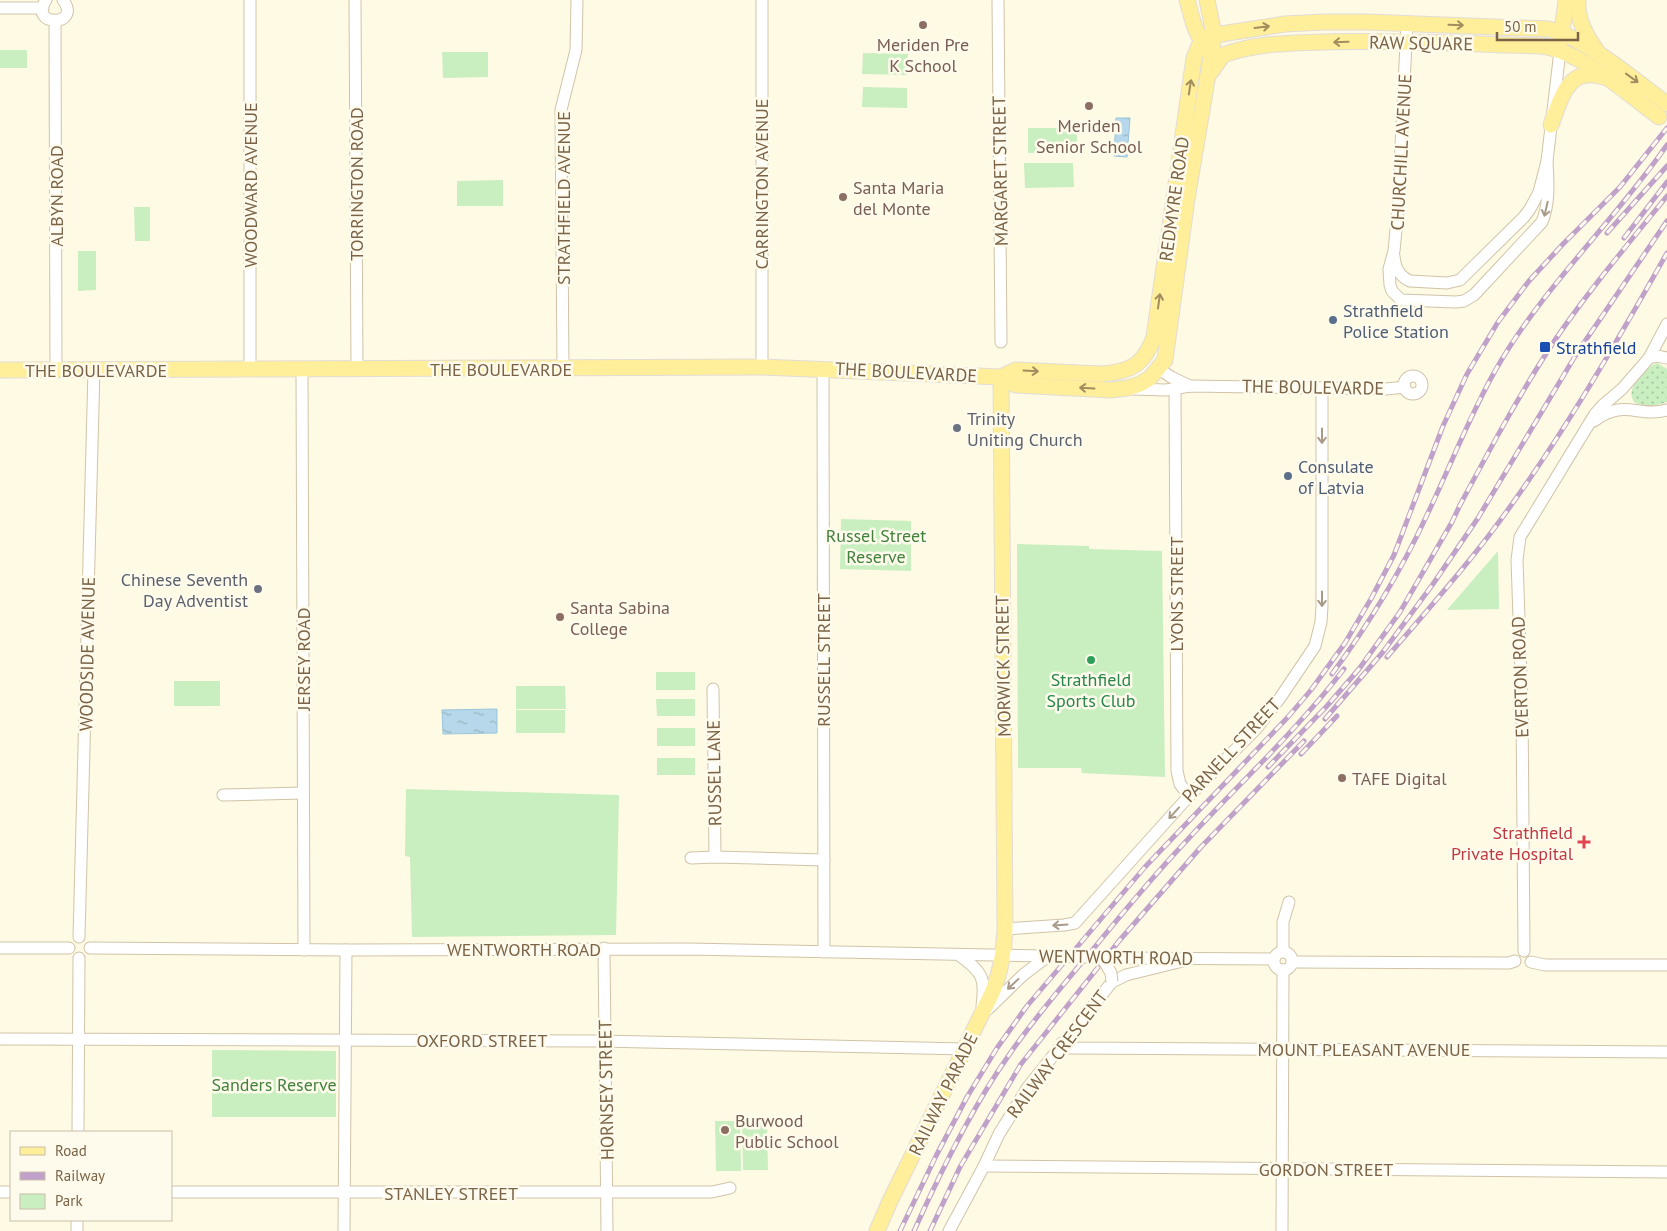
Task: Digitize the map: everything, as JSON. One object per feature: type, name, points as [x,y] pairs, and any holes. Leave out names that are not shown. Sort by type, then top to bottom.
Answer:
[{"type":"main road","points":[[1187,0],[1193,23],[1194,58]]},
{"type":"main road","points":[[1207,0],[1207,38]]},
{"type":"main road","points":[[1560,52],[1566,0]]},
{"type":"main road","points":[[1578,0],[1580,21],[1588,39],[1601,56]]},
{"type":"main road","name":"RAW SQUARE","points":[[1207,38],[1266,26],[1323,22],[1544,28],[1562,32],[1601,56],[1667,104]]},
{"type":"main road","points":[[1193,23],[1218,53]]},
{"type":"main road","name":"REDMYRE ROAD","points":[[1134,367],[1146,354],[1154,337],[1194,58],[1207,38]]},
{"type":"main road","name":"RAW SQUARE","points":[[1218,53],[1282,44],[1364,41],[1541,46],[1582,61],[1659,118]]},
{"type":"main road","name":"REDMYRE ROAD","points":[[1159,369],[1165,360],[1168,346],[1187,199],[1206,80],[1218,53]]},
{"type":"main road","points":[[1552,125],[1559,103],[1573,80],[1585,75],[1605,77]]},
{"type":"main road","name":"THE BOULEVARDE","points":[[1001,377],[1016,370],[1101,374],[1124,371],[1134,367]]},
{"type":"main road","points":[[1101,374],[1117,377],[1137,372],[1147,367],[1159,369]]},
{"type":"main road","name":"THE BOULEVARDE","points":[[0,370],[823,369],[1001,377],[1016,385],[1111,390],[1140,384],[1159,369]]},
{"type":"main road","name":"MORWICK STREET","points":[[1001,377],[1005,929],[1003,955]]},
{"type":"main road","name":"RAILWAY PARADE","points":[[877,1231],[997,981],[1003,955]]},
{"type":"street","points":[[0,8],[44,4],[43,12],[47,19],[55,21],[65,15],[67,7],[63,0]]},
{"type":"street","name":"WOODWARD AVENUE","points":[[250,0],[250,369]]},
{"type":"street","name":"TORRINGTON ROAD","points":[[355,0],[358,369]]},
{"type":"street","name":"STRATHFIELD AVENUE","points":[[563,369],[561,110],[576,50],[576,0]]},
{"type":"street","name":"CARRINGTON AVENUE","points":[[762,0],[762,368]]},
{"type":"street","name":"MARGARET STREET","points":[[998,0],[1001,342]]},
{"type":"street","name":"ALBYN ROAD","points":[[55,21],[56,371]]},
{"type":"street","name":"CHURCHILL AVENUE","points":[[1407,23],[1398,208],[1394,251],[1389,269],[1390,285],[1392,291],[1402,300],[1460,302],[1474,295]]},
{"type":"street","points":[[1394,251],[1396,268],[1403,278],[1410,281],[1448,283],[1460,280],[1530,209],[1539,192],[1547,161],[1560,52]]},
{"type":"street","points":[[1460,280],[1474,295],[1542,222],[1546,213],[1548,193],[1547,161]]},
{"type":"street","name":"EVERTON ROAD","points":[[1524,951],[1522,705],[1518,548],[1524,528],[1599,409],[1622,389],[1648,358],[1667,324]]},
{"type":"street","points":[[1648,358],[1656,356],[1667,358]]},
{"type":"street","name":"JERSEY ROAD","points":[[302,369],[304,950]]},
{"type":"street","name":"RUSSELL STREET","points":[[823,369],[824,952]]},
{"type":"street","name":"THE BOULEVARDE","points":[[1159,369],[1190,386]]},
{"type":"street","name":"WOODSIDE AVENUE","points":[[79,937],[94,370]]},
{"type":"street","name":"THE BOULEVARDE","points":[[1127,388],[1160,390],[1190,386],[1386,389],[1404,386]]},
{"type":"street","name":"PARNELL STREET","points":[[1005,929],[1075,923],[1189,796],[1256,729],[1316,646],[1322,606],[1322,388]]},
{"type":"street","name":"LYONS STREET","points":[[1175,389],[1176,771],[1180,784],[1189,796]]},
{"type":"street","points":[[1622,389],[1624,402],[1630,408],[1639,411],[1666,411]]},
{"type":"street","points":[[1591,423],[1606,413],[1630,408]]},
{"type":"street","name":"RUSSEL LANE","points":[[713,689],[716,857]]},
{"type":"street","points":[[223,795],[303,793]]},
{"type":"street","points":[[691,858],[824,860]]},
{"type":"street","points":[[1283,951],[1283,922],[1289,902]]},
{"type":"street","points":[[79,937],[88,942],[90,948],[85,956],[79,958],[73,956],[69,948],[73,939],[79,937]]},
{"type":"street","points":[[0,948],[69,948]]},
{"type":"street","name":"WENTWORTH ROAD","points":[[90,948],[304,950],[604,948],[1274,960]]},
{"type":"street","name":"HORNSEY STREET","points":[[604,948],[607,1231]]},
{"type":"street","points":[[344,1231],[346,950]]},
{"type":"street","points":[[1283,951],[1290,954],[1293,962],[1290,968],[1283,970],[1276,967],[1274,960],[1277,954],[1283,951]]},
{"type":"street","points":[[1515,962],[1517,954],[1524,951],[1530,955],[1531,962]]},
{"type":"street","points":[[959,954],[982,977],[984,990],[981,1015]]},
{"type":"street","points":[[981,1015],[1023,974],[1048,956]]},
{"type":"street","points":[[78,1131],[79,958]]},
{"type":"street","name":"RAILWAY CRESCENT","points":[[949,1231],[999,1134],[1028,1087],[1112,982],[1111,973],[1102,958]]},
{"type":"street","points":[[1112,982],[1126,975],[1191,959]]},
{"type":"street","points":[[1293,962],[1515,962]]},
{"type":"street","points":[[1515,962],[1523,968],[1531,962]]},
{"type":"street","points":[[1531,962],[1545,965],[1667,965]]},
{"type":"street","points":[[1282,1231],[1283,970]]},
{"type":"street","name":"OXFORD STREET","points":[[0,1039],[605,1041],[965,1049]]},
{"type":"street","name":"MOUNT PLEASANT AVENUE","points":[[1062,1043],[1070,1048],[1667,1052]]},
{"type":"street","name":"GORDON STREET","points":[[984,1166],[1667,1172]]},
{"type":"street","name":"STANLEY STREET","points":[[172,1192],[606,1193],[712,1192],[730,1188]]},
{"type":"green space","points":[[0,50],[27,50],[27,68],[0,68]]},
{"type":"green space","points":[[442,52],[488,52],[488,77],[443,78]]},
{"type":"green space","points":[[863,53],[908,54],[907,75],[862,74]]},
{"type":"green space","points":[[863,87],[907,88],[907,108],[862,107]]},
{"type":"green space","points":[[1028,128],[1077,128],[1077,152],[1028,153]]},
{"type":"green space","points":[[1024,163],[1073,163],[1074,187],[1025,188]]},
{"type":"green space","points":[[503,180],[503,206],[457,206],[457,181]]},
{"type":"green space","points":[[134,207],[150,207],[150,241],[135,241]]},
{"type":"green space","points":[[78,251],[96,251],[96,290],[78,291]]},
{"type":"green space","points":[[1658,363],[1667,369],[1667,402],[1651,406],[1635,403],[1632,398],[1633,386],[1641,374],[1652,365]]},
{"type":"green space","name":"Russel Street Reserve","points":[[841,519],[911,521],[911,571],[840,569]]},
{"type":"green space","name":"Strathfield Sports Club","points":[[1017,544],[1089,546],[1089,549],[1162,551],[1165,777],[1082,773],[1081,768],[1018,768]]},
{"type":"green space","points":[[1498,551],[1499,609],[1447,610]]},
{"type":"green space","points":[[656,672],[695,672],[695,690],[656,690]]},
{"type":"green space","points":[[174,681],[220,681],[220,706],[174,706]]},
{"type":"green space","points":[[516,686],[565,686],[566,709],[516,709]]},
{"type":"green space","points":[[656,699],[695,699],[695,716],[657,716]]},
{"type":"green space","points":[[516,710],[565,710],[565,733],[516,733]]},
{"type":"green space","points":[[657,728],[695,728],[695,746],[657,746]]},
{"type":"green space","points":[[657,758],[695,758],[695,775],[657,775]]},
{"type":"green space","points":[[406,789],[619,795],[616,935],[412,937],[410,857],[405,856]]},
{"type":"green space","name":"Sanders Reserve","points":[[212,1050],[336,1051],[336,1117],[212,1117]]},
{"type":"green space","points":[[767,1120],[768,1170],[743,1170],[742,1121]]},
{"type":"green space","points":[[715,1121],[740,1121],[741,1171],[716,1171]]},
{"type":"water","points":[[1116,118],[1130,118],[1127,157],[1114,156]]},
{"type":"water","points":[[497,709],[497,733],[443,734],[442,710]]},
{"type":"railway","points":[[900,1231],[967,1097],[997,1048],[1027,1006],[1145,867],[1288,717],[1311,690],[1345,643],[1394,555],[1443,426],[1467,374],[1498,322],[1529,281],[1620,187],[1667,128]]},
{"type":"railway","points":[[1332,674],[1359,636],[1395,577],[1417,536],[1495,371],[1534,312],[1624,202],[1667,145]]},
{"type":"railway","points":[[1607,233],[1667,166]]},
{"type":"railway","points":[[1624,238],[1667,182]]},
{"type":"railway","points":[[1268,767],[1327,706],[1359,669],[1400,612],[1542,360],[1582,303],[1667,196]]},
{"type":"railway","points":[[1325,719],[1383,652],[1433,584],[1478,518],[1577,353],[1667,221]]},
{"type":"railway","points":[[1387,657],[1470,560],[1520,493],[1586,392],[1667,253]]},
{"type":"railway","points":[[914,1231],[946,1164],[982,1096],[1029,1027],[1153,877],[1288,734],[1344,669]]},
{"type":"railway","points":[[1301,754],[1337,716]]},
{"type":"railway","points":[[930,1231],[960,1167],[1021,1064],[1119,941],[1201,847],[1304,741]]},
{"type":"place","name":"Meriden Pre K School","points":[[923,25]]},
{"type":"place","name":"Meriden Senior School","points":[[1089,106]]},
{"type":"place","name":"Santa Maria del Monte","points":[[843,197]]},
{"type":"place","name":"Strathfield Police Station","points":[[1333,320]]},
{"type":"place","name":"Strathfield","points":[[1545,347]]},
{"type":"place","name":"Trinity Uniting Church","points":[[957,428]]},
{"type":"place","name":"Consulate of Latvia","points":[[1288,476]]},
{"type":"place","name":"Chinese Seventh Day Adventist","points":[[258,589]]},
{"type":"place","name":"Santa Sabina College","points":[[560,617]]},
{"type":"place","name":"Strathfield Sports Club","points":[[1091,660]]},
{"type":"place","name":"TAFE Digital","points":[[1342,778]]},
{"type":"place","name":"Strathfield Private Hospital","points":[[1584,842]]},
{"type":"place","name":"Burwood Public School","points":[[725,1130]]}]
